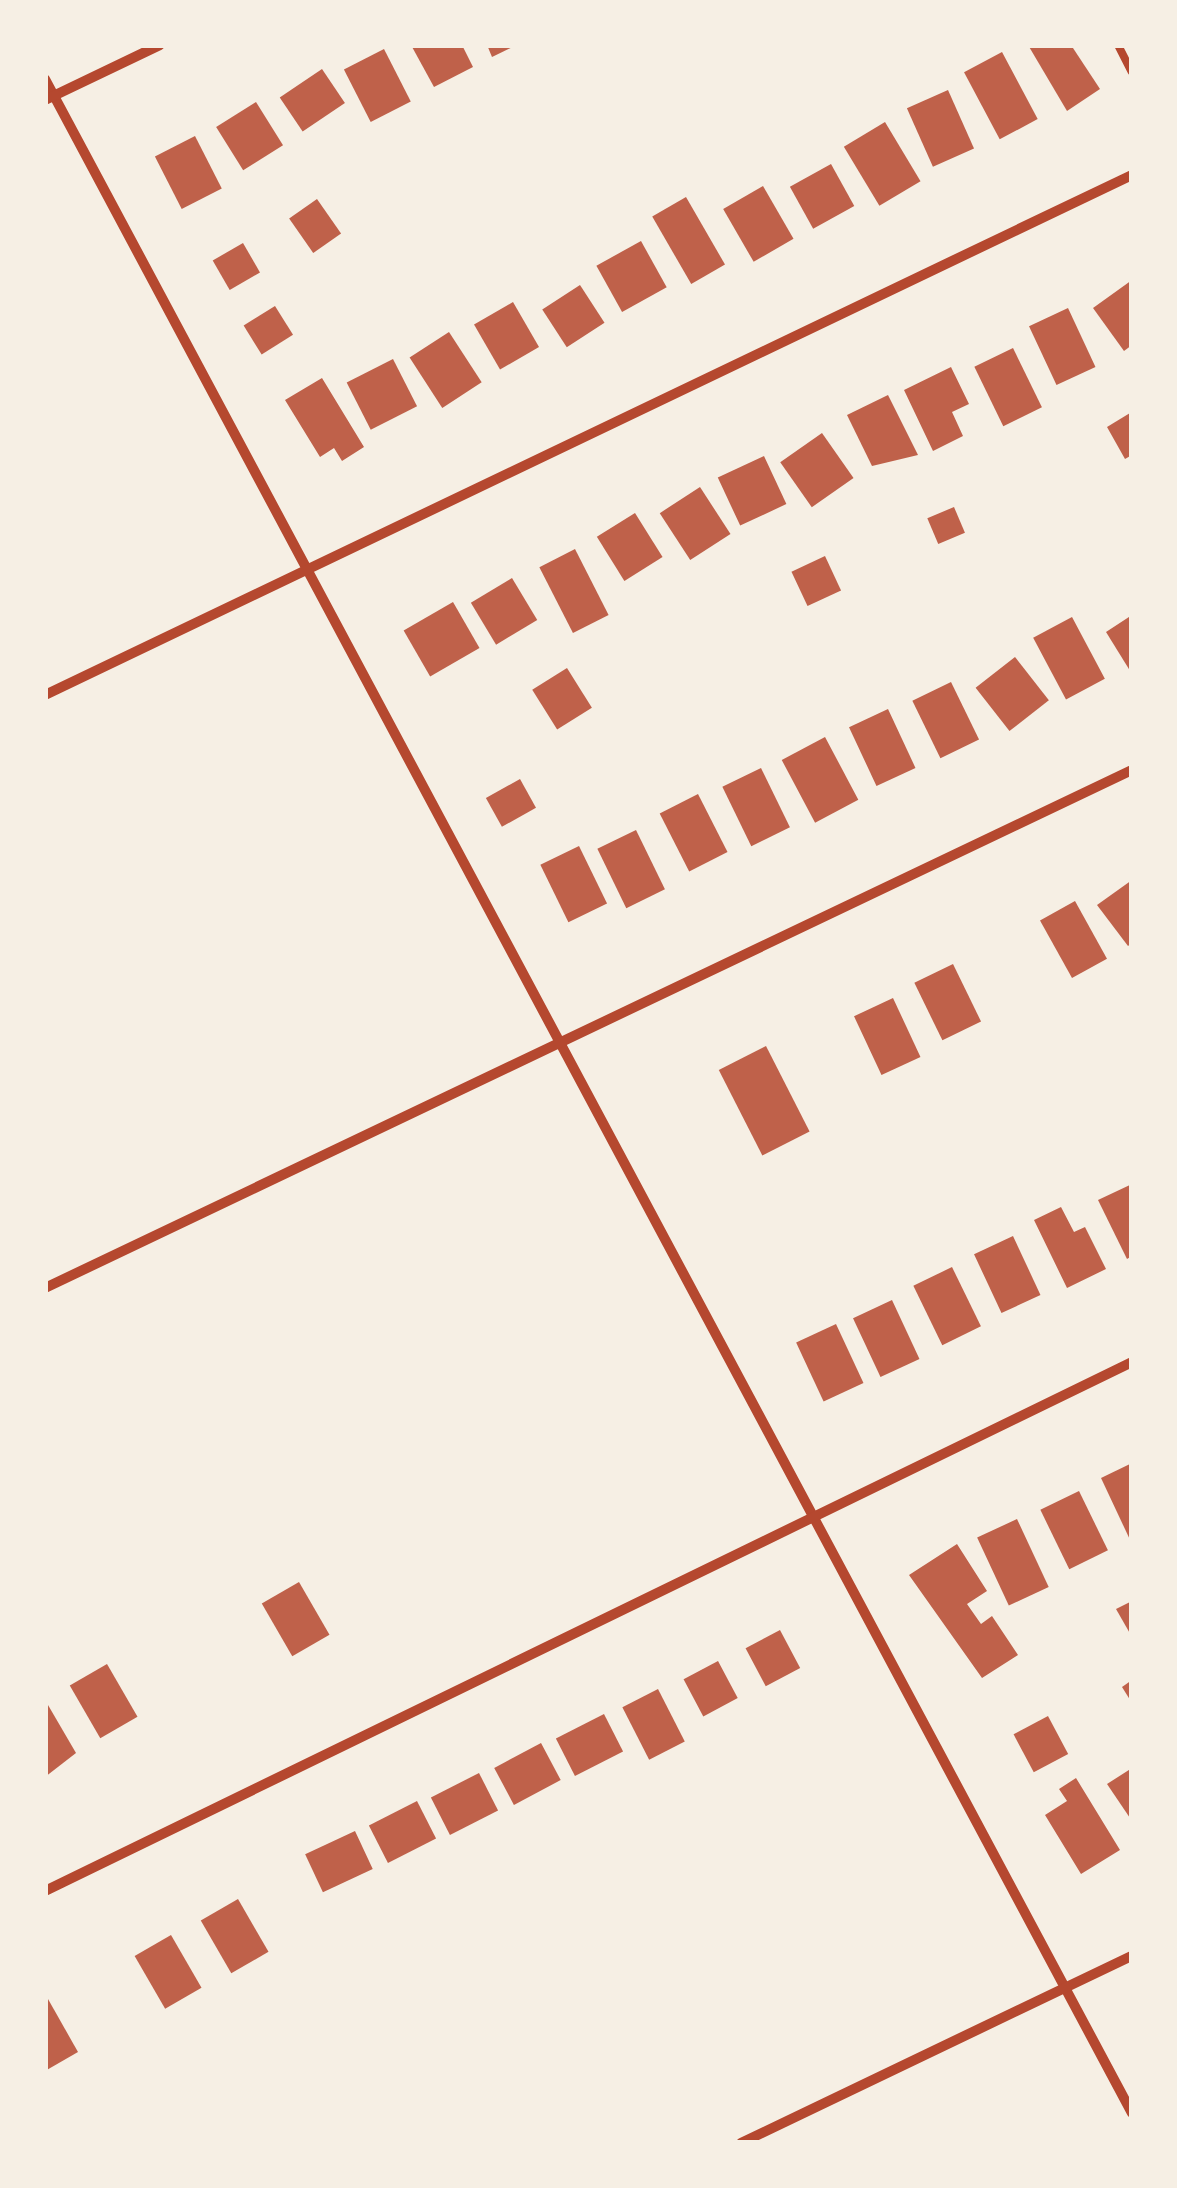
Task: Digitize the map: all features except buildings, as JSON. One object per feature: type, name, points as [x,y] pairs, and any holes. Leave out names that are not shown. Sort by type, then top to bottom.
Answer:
[{"type":"street","points":[[49,98],[160,45]]},
{"type":"street","points":[[45,79],[49,98],[306,568],[1132,2113]]},
{"type":"street","points":[[45,695],[1132,175]]},
{"type":"street","points":[[45,1288],[1132,770]]},
{"type":"street","points":[[45,1890],[1132,1362]]},
{"type":"street","points":[[741,2143],[1132,1956]]},
{"type":"lane","points":[[1118,45],[1132,72]]}]
